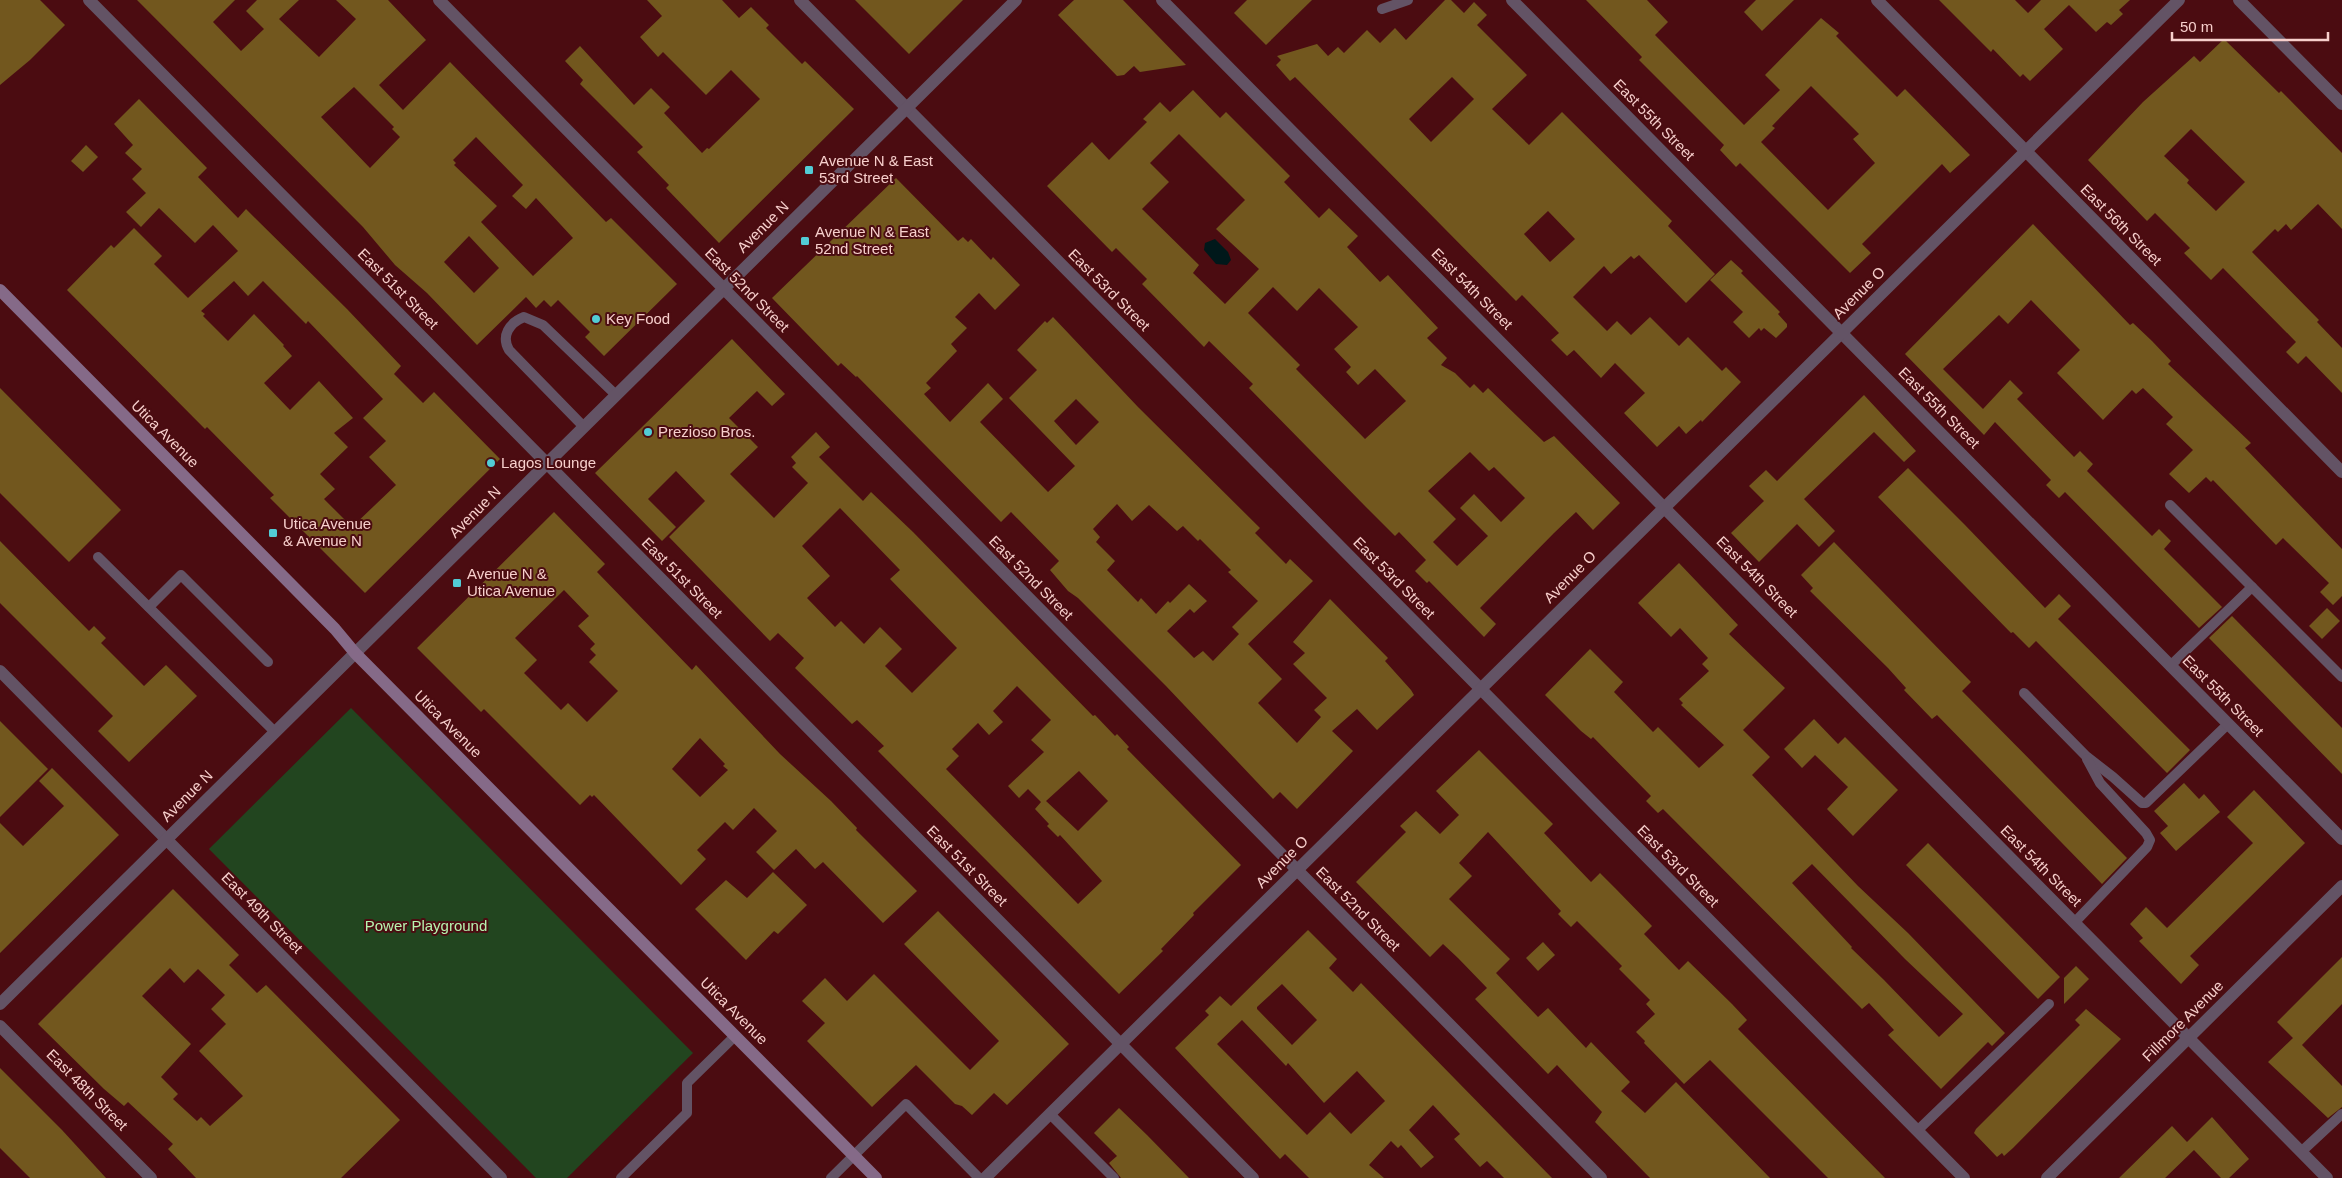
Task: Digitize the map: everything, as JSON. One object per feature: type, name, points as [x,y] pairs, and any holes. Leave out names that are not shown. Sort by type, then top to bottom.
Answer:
[{"type":"main road","name":"Utica Avenue","points":[[0,290],[335,629],[355,653],[876,1178]]},
{"type":"street","name":"East 51st Street","points":[[89,0],[1253,1178]]},
{"type":"street","name":"East 52nd Street","points":[[439,0],[1601,1178]]},
{"type":"street","name":"East 53rd Street","points":[[800,0],[1964,1178]]},
{"type":"street","name":"Avenue N","points":[[0,1004],[1016,0]]},
{"type":"street","name":"East 55th Street","points":[[1512,0],[2342,839]]},
{"type":"street","name":"East 56th Street","points":[[1877,0],[2342,472]]},
{"type":"street","name":"Avenue O","points":[[985,1178],[2179,0]]},
{"type":"street","points":[[2239,0],[2342,104]]},
{"type":"street","name":"East 54th Street","points":[[1167,2],[2327,1178]]},
{"type":"street","name":"East 49th Street","points":[[0,671],[501,1178]]},
{"type":"street","name":"Fillmore Avenue","points":[[2047,1178],[2342,886]]},
{"type":"street","name":"East 48th Street","points":[[0,1026],[151,1178]]},
{"type":"lane","points":[[1382,9],[1408,0]]},
{"type":"lane","points":[[584,427],[509,350],[505,343],[505,334],[510,326],[524,317],[543,325],[616,395]]},
{"type":"lane","points":[[2170,505],[2342,677]]},
{"type":"lane","points":[[98,557],[275,732]]},
{"type":"lane","points":[[149,607],[181,575],[268,662]]},
{"type":"lane","points":[[2170,666],[2252,587]]},
{"type":"lane","points":[[2024,692],[2086,756],[2114,777],[2142,803],[2146,804],[2228,724]]},
{"type":"lane","points":[[2074,923],[2147,847],[2150,840],[2146,832],[2100,784],[2086,756]]},
{"type":"lane","points":[[1918,1131],[2049,1004]]},
{"type":"lane","points":[[621,1178],[687,1113],[687,1083],[735,1036]]},
{"type":"lane","points":[[831,1178],[906,1104],[979,1178]]},
{"type":"lane","points":[[1050,1114],[1114,1178]]},
{"type":"lane","points":[[2301,1152],[2342,1114]]},
{"type":"green space","name":"Power Playground","points":[[351,708],[693,1053],[567,1178],[536,1178],[209,849]]},
{"type":"water","points":[[1215,239],[1228,252],[1231,260],[1227,265],[1216,264],[1204,250],[1205,243]]},
{"type":"building","points":[[0,0],[40,0],[65,25],[30,60],[0,85]]},
{"type":"building","points":[[137,0],[235,0],[213,22],[241,51],[264,29],[246,11],[257,0],[299,0],[279,19],[319,57],[356,19],[336,0],[388,0],[426,40],[379,85],[403,110],[450,62],[606,222],[611,218],[677,284],[604,356],[585,337],[590,332],[558,300],[551,307],[544,300],[536,308],[526,297],[477,345],[427,293],[395,265],[363,227]],"holes":[[[354,87],[394,127],[392,129],[400,137],[370,168],[321,117]],[[476,137],[523,185],[512,196],[526,209],[536,198],[573,238],[533,276],[481,222],[497,206],[454,165],[456,163],[453,160]],[[469,236],[499,268],[474,293],[444,262]]]},
{"type":"building","points":[[647,0],[722,0],[739,18],[751,7],[769,25],[766,28],[802,64],[805,61],[854,109],[719,243],[666,188],[669,185],[637,152],[643,147],[580,84],[583,80],[565,61],[580,46],[634,105],[651,88],[670,107],[664,113],[702,153],[707,148],[709,149],[760,99],[731,70],[706,95],[663,52],[658,57],[640,37],[662,16]]},
{"type":"building","points":[[855,0],[963,0],[909,54]]},
{"type":"building","points":[[1074,0],[1123,0],[1186,65],[1140,72],[1134,66],[1124,75],[1117,76],[1058,15]]},
{"type":"building","points":[[1247,0],[1312,0],[1266,45],[1234,13]]},
{"type":"building","points":[[1445,0],[1451,0],[1464,13],[1474,2],[1487,15],[1477,25],[1527,75],[1492,109],[1529,145],[1562,112],[1672,221],[1668,226],[1715,274],[1686,303],[1639,255],[1634,259],[1631,256],[1611,274],[1604,266],[1573,297],[1607,331],[1617,321],[1631,335],[1650,317],[1679,346],[1688,337],[1722,371],[1726,367],[1741,382],[1702,422],[1701,420],[1686,434],[1679,426],[1657,447],[1624,413],[1645,393],[1615,363],[1601,378],[1574,350],[1567,356],[1551,340],[1559,333],[1522,295],[1516,301],[1295,77],[1290,81],[1276,65],[1281,60],[1277,56],[1317,44],[1328,56],[1338,47],[1344,53],[1367,30],[1380,43],[1395,28],[1406,40]],"holes":[[[1452,77],[1474,99],[1431,142],[1409,119]],[[1548,211],[1575,239],[1550,262],[1524,234]]]},
{"type":"building","points":[[1586,0],[1647,0],[1668,22],[1655,35],[1744,125],[1780,90],[1765,75],[1821,18],[1839,33],[1836,36],[1897,97],[1905,89],[1970,155],[1950,173],[1942,164],[1862,244],[1871,253],[1850,273],[1740,163],[1736,167],[1720,150],[1724,145],[1639,60],[1642,57]],"holes":[[[1811,86],[1859,134],[1853,139],[1875,163],[1828,210],[1761,142],[1775,128],[1772,126]]]},
{"type":"building","points":[[1756,0],[1794,0],[1762,31],[1744,12]]},
{"type":"building","points":[[1939,0],[2015,0],[2028,13],[2041,0],[2130,0],[2119,10],[2123,14],[2111,25],[2107,22],[2096,32],[2069,5],[2044,29],[2063,49],[2030,81],[2023,74],[2020,77],[1993,49],[1991,52]]},
{"type":"building","points":[[2224,39],[2279,93],[2281,91],[2342,153],[2342,229],[2318,204],[2291,230],[2286,224],[2278,232],[2275,229],[2252,252],[2319,320],[2317,322],[2342,348],[2342,393],[2306,356],[2298,364],[2286,352],[2296,342],[2223,268],[2211,280],[2184,253],[2190,248],[2155,213],[2147,221],[2088,160],[2143,102],[2194,56],[2200,62]],"holes":[[[2191,129],[2245,182],[2216,211],[2187,183],[2189,180],[2164,156]]]},
{"type":"building","points":[[1193,90],[1220,118],[1226,112],[1290,176],[1284,182],[1319,218],[1329,208],[1358,236],[1347,247],[1380,282],[1388,275],[1438,328],[1427,338],[1447,358],[1441,365],[1455,373],[1470,388],[1474,384],[1483,393],[1488,388],[1544,442],[1554,436],[1620,503],[1593,530],[1576,512],[1554,533],[1480,608],[1496,624],[1484,637],[1429,581],[1427,583],[1415,571],[1426,560],[1399,532],[1395,536],[1249,388],[1253,384],[1209,341],[1204,347],[1142,284],[1147,279],[1116,248],[1112,252],[1047,186],[1092,142],[1109,160],[1147,122],[1143,119],[1160,102],[1170,112]],"holes":[[[1179,134],[1245,200],[1216,229],[1259,269],[1225,304],[1193,273],[1199,265],[1142,209],[1169,182],[1150,163]],[[1273,287],[1297,311],[1319,288],[1358,327],[1334,349],[1351,367],[1346,372],[1358,385],[1375,369],[1406,401],[1365,439],[1296,369],[1300,365],[1248,313]],[[1470,452],[1489,471],[1494,467],[1525,498],[1501,522],[1474,494],[1460,508],[1488,536],[1457,566],[1433,542],[1456,519],[1428,491]]]},
{"type":"building","points":[[139,99],[207,168],[198,177],[238,218],[246,209],[347,309],[401,366],[394,374],[423,403],[434,392],[500,459],[365,593],[270,498],[274,495],[207,427],[205,429],[67,290],[111,245],[114,248],[134,228],[162,256],[154,264],[188,298],[238,251],[213,225],[195,243],[159,208],[141,227],[126,212],[146,193],[132,179],[142,169],[125,153],[133,145],[114,124]],"holes":[[[234,281],[248,296],[263,281],[306,324],[308,321],[383,399],[363,418],[386,441],[369,457],[396,485],[352,527],[324,499],[335,489],[320,474],[348,447],[334,433],[353,418],[319,381],[290,410],[264,383],[292,356],[284,345],[254,314],[228,341],[203,316],[205,314],[201,311]]]},
{"type":"building","points":[[86,145],[98,157],[83,172],[71,161]]},
{"type":"building","points":[[896,178],[958,241],[963,237],[968,242],[971,239],[991,260],[993,257],[1020,285],[995,310],[979,293],[955,317],[967,328],[951,344],[957,351],[926,383],[931,388],[924,394],[950,422],[988,383],[1003,399],[980,422],[1048,492],[1075,466],[1009,398],[1037,370],[1017,350],[1045,321],[1047,323],[1053,317],[1138,407],[1260,528],[1255,533],[1286,564],[1290,559],[1313,581],[1248,644],[1282,679],[1258,703],[1297,743],[1321,717],[1314,710],[1327,698],[1293,664],[1305,653],[1293,642],[1330,599],[1388,658],[1385,661],[1414,695],[1377,730],[1357,709],[1332,731],[1353,751],[1297,809],[1280,792],[1273,799],[1166,686],[1078,598],[1068,591],[1050,570],[1059,561],[1011,512],[1001,522],[857,376],[841,363],[838,366],[772,298]],"holes":[[[1076,399],[1099,422],[1076,445],[1054,421]],[[1117,504],[1132,521],[1149,505],[1177,531],[1183,526],[1198,541],[1200,539],[1231,570],[1228,572],[1258,601],[1232,627],[1239,634],[1213,661],[1203,651],[1194,658],[1167,631],[1190,609],[1194,613],[1207,601],[1189,584],[1170,603],[1168,601],[1156,614],[1141,598],[1138,602],[1107,570],[1115,561],[1096,542],[1100,537],[1093,529]]]},
{"type":"building","points":[[2033,224],[2130,325],[2133,323],[2152,341],[2171,361],[2168,364],[2251,443],[2245,448],[2342,549],[2342,596],[2333,605],[2320,592],[2329,583],[2283,538],[2276,545],[2213,480],[2211,482],[2206,477],[2189,493],[2169,474],[2193,450],[2166,424],[2173,417],[2143,388],[2136,394],[2132,390],[2103,420],[2057,373],[2080,350],[2031,300],[2008,324],[1999,315],[1943,369],[1983,409],[2010,380],[2023,393],[2017,399],[2074,457],[2080,451],[2093,464],[2087,471],[2152,536],[2159,529],[2171,541],[2164,549],[2222,607],[2199,628],[2065,492],[2059,498],[2046,485],[2051,480],[1995,422],[1984,435],[1905,354]]},
{"type":"building","points":[[1731,260],[1743,271],[1741,273],[1780,312],[1778,314],[1787,324],[1787,327],[1776,338],[1764,328],[1761,331],[1759,328],[1749,338],[1733,322],[1743,312],[1710,280]]},
{"type":"building","points":[[732,339],[785,394],[772,406],[757,391],[729,418],[758,447],[730,474],[774,518],[808,483],[792,467],[796,463],[791,457],[816,432],[830,447],[819,457],[863,501],[871,492],[913,532],[1093,716],[1095,715],[1115,736],[1117,734],[1129,747],[1127,749],[1241,865],[1193,913],[1194,915],[1161,949],[1163,951],[1119,994],[878,751],[884,746],[857,720],[852,724],[795,668],[804,658],[778,633],[770,641],[669,537],[705,501],[676,471],[648,499],[676,527],[662,541],[595,473]],"holes":[[[840,508],[900,570],[890,579],[957,648],[912,693],[885,666],[902,649],[880,627],[864,644],[841,621],[835,627],[807,598],[830,576],[802,546]],[[1017,686],[1051,720],[1031,740],[1044,752],[1008,786],[1019,798],[1028,789],[1041,802],[1035,809],[1049,824],[1047,826],[1058,837],[1060,835],[1102,881],[1078,904],[946,769],[959,756],[952,749],[978,723],[989,735],[1003,722],[993,711]],[[1079,771],[1108,801],[1078,831],[1046,801]]]},
{"type":"building","points":[[0,388],[121,510],[69,562],[0,493]]},
{"type":"building","points":[[1864,395],[1916,451],[1904,462],[1874,432],[1804,499],[1835,531],[1819,547],[1797,524],[1759,562],[1731,533],[1764,501],[1749,486],[1766,470],[1777,481]]},
{"type":"building","points":[[1908,468],[2045,608],[2059,594],[2071,606],[2058,619],[2190,750],[2167,773],[2036,641],[2029,648],[2013,632],[2011,633],[1878,497]]},
{"type":"building","points":[[554,512],[605,564],[597,572],[692,670],[696,665],[780,754],[831,801],[857,828],[856,830],[917,891],[883,923],[823,862],[815,869],[796,849],[774,870],[756,852],[777,831],[754,808],[733,830],[725,822],[697,850],[706,859],[681,885],[594,795],[592,797],[590,795],[580,805],[484,709],[481,712],[417,648]],"holes":[[[564,590],[589,616],[578,626],[595,644],[590,649],[596,655],[589,662],[618,691],[587,722],[568,703],[561,710],[524,673],[537,660],[515,638]],[[700,738],[725,764],[723,766],[728,770],[700,797],[672,769]]]},
{"type":"building","points":[[0,541],[89,631],[94,626],[106,638],[101,643],[144,686],[166,665],[197,696],[129,762],[98,731],[113,716],[0,603]]},
{"type":"building","points":[[1834,542],[1971,682],[1962,691],[2127,858],[2102,884],[1937,715],[1932,719],[1904,690],[1906,688],[1888,668],[1810,591],[1813,588],[1801,575]]},
{"type":"building","points":[[1679,563],[1738,625],[1729,634],[1785,688],[1743,730],[1770,757],[1752,775],[1858,886],[1908,933],[2005,1033],[1992,1046],[1988,1042],[1941,1089],[1888,1035],[1894,1030],[1869,1003],[1862,1009],[1663,809],[1658,813],[1646,801],[1651,796],[1593,737],[1591,739],[1581,731],[1545,695],[1590,649],[1623,682],[1614,692],[1653,732],[1658,727],[1699,768],[1724,745],[1681,705],[1683,703],[1679,699],[1709,671],[1702,664],[1708,658],[1680,628],[1671,637],[1638,603]],"holes":[[[1812,864],[1905,959],[1963,1014],[1939,1037],[1851,948],[1792,883]]]},
{"type":"building","points":[[2327,608],[2340,621],[2322,639],[2309,626]]},
{"type":"building","points":[[2232,616],[2342,728],[2342,774],[2209,638]]},
{"type":"building","points":[[1814,719],[1838,744],[1845,737],[1898,790],[1853,836],[1827,809],[1848,787],[1815,755],[1802,768],[1784,749]]},
{"type":"building","points":[[0,721],[48,769],[0,817]]},
{"type":"building","points":[[1479,750],[1553,824],[1544,833],[1591,882],[1600,873],[1615,888],[1652,926],[1644,934],[1679,970],[1688,961],[1732,1004],[1747,1020],[1738,1029],[1885,1178],[1828,1178],[1710,1060],[1684,1084],[1644,1043],[1645,1041],[1636,1032],[1655,1014],[1646,1004],[1650,1000],[1619,969],[1622,966],[1577,921],[1571,927],[1558,914],[1561,911],[1488,832],[1459,863],[1472,876],[1449,899],[1510,959],[1496,973],[1538,1017],[1548,1008],[1586,1048],[1591,1042],[1630,1082],[1621,1091],[1645,1113],[1676,1082],[1770,1178],[1650,1178],[1595,1122],[1602,1112],[1557,1065],[1548,1074],[1475,999],[1487,988],[1458,958],[1443,944],[1430,957],[1356,882],[1406,832],[1400,826],[1416,811],[1440,834],[1459,815],[1436,791]]},
{"type":"building","points":[[52,768],[119,835],[0,953],[0,823],[23,846],[64,806],[39,781]]},
{"type":"building","points":[[2184,783],[2199,799],[2204,794],[2220,812],[2176,851],[2160,833],[2168,826],[2154,811]]},
{"type":"building","points":[[2254,790],[2305,843],[2190,956],[2199,965],[2181,984],[2139,941],[2143,938],[2130,924],[2146,907],[2167,928],[2253,843],[2227,817]]},
{"type":"building","points":[[1928,843],[2060,977],[2038,999],[1906,865]]},
{"type":"building","points":[[773,872],[807,905],[778,934],[774,931],[746,960],[695,909],[726,880],[747,898]]},
{"type":"building","points":[[173,889],[239,955],[229,965],[257,993],[266,985],[400,1120],[341,1178],[196,1178],[168,1149],[173,1144],[128,1102],[124,1106],[104,1089],[38,1024]],"holes":[[[170,968],[184,983],[198,969],[225,995],[211,1009],[226,1024],[199,1051],[243,1096],[210,1126],[201,1117],[197,1121],[173,1099],[178,1094],[161,1077],[191,1044],[142,996]]]},
{"type":"building","points":[[938,911],[1069,1044],[1007,1105],[994,1093],[972,1115],[962,1106],[955,1104],[916,1065],[872,1107],[807,1041],[825,1023],[802,1001],[825,978],[847,1001],[874,974],[970,1070],[999,1041],[904,944]]},
{"type":"building","points":[[1308,930],[1337,959],[1329,968],[1353,992],[1361,983],[1552,1178],[1504,1178],[1487,1161],[1480,1167],[1454,1139],[1460,1134],[1433,1105],[1409,1130],[1434,1157],[1421,1168],[1401,1145],[1398,1148],[1391,1141],[1369,1165],[1384,1178],[1309,1178],[1285,1154],[1280,1159],[1175,1048],[1209,1015],[1205,1011],[1220,996],[1231,1006]],"holes":[[[1282,984],[1317,1020],[1292,1045],[1257,1009]],[[1242,1020],[1286,1066],[1288,1063],[1324,1103],[1357,1071],[1385,1101],[1351,1134],[1330,1112],[1307,1135],[1217,1044]]]},
{"type":"building","points":[[1543,942],[1555,955],[1538,971],[1526,958]]},
{"type":"building","points":[[2342,957],[2342,1004],[2302,1045],[2342,1086],[2342,1107],[2328,1118],[2268,1062],[2293,1038],[2277,1022]]},
{"type":"building","points":[[2076,966],[2089,979],[2064,1004],[2064,978]]},
{"type":"building","points":[[2086,1009],[2121,1039],[2013,1148],[2004,1156],[2002,1153],[1997,1157],[1974,1133],[1976,1129],[2080,1025],[2075,1020]]},
{"type":"building","points":[[0,1068],[62,1130],[106,1178],[30,1178],[0,1148]]},
{"type":"building","points":[[1119,1108],[1189,1178],[1121,1178],[1109,1163],[1117,1156],[1094,1133]]},
{"type":"building","points":[[2212,1117],[2249,1159],[2229,1178],[2221,1178],[2194,1150],[2165,1178],[2119,1178],[2172,1126],[2187,1142]]},
{"type":"place","name":"Avenue N & East 53rd Street","points":[[809,170]]},
{"type":"place","name":"Avenue N & East 52nd Street","points":[[805,241]]},
{"type":"place","name":"Key Food","points":[[596,319]]},
{"type":"place","name":"Prezioso Bros.","points":[[648,432]]},
{"type":"place","name":"Lagos Lounge","points":[[491,463]]},
{"type":"place","name":"Utica Avenue & Avenue N","points":[[273,533]]},
{"type":"place","name":"Avenue N & Utica Avenue","points":[[457,583]]}]
